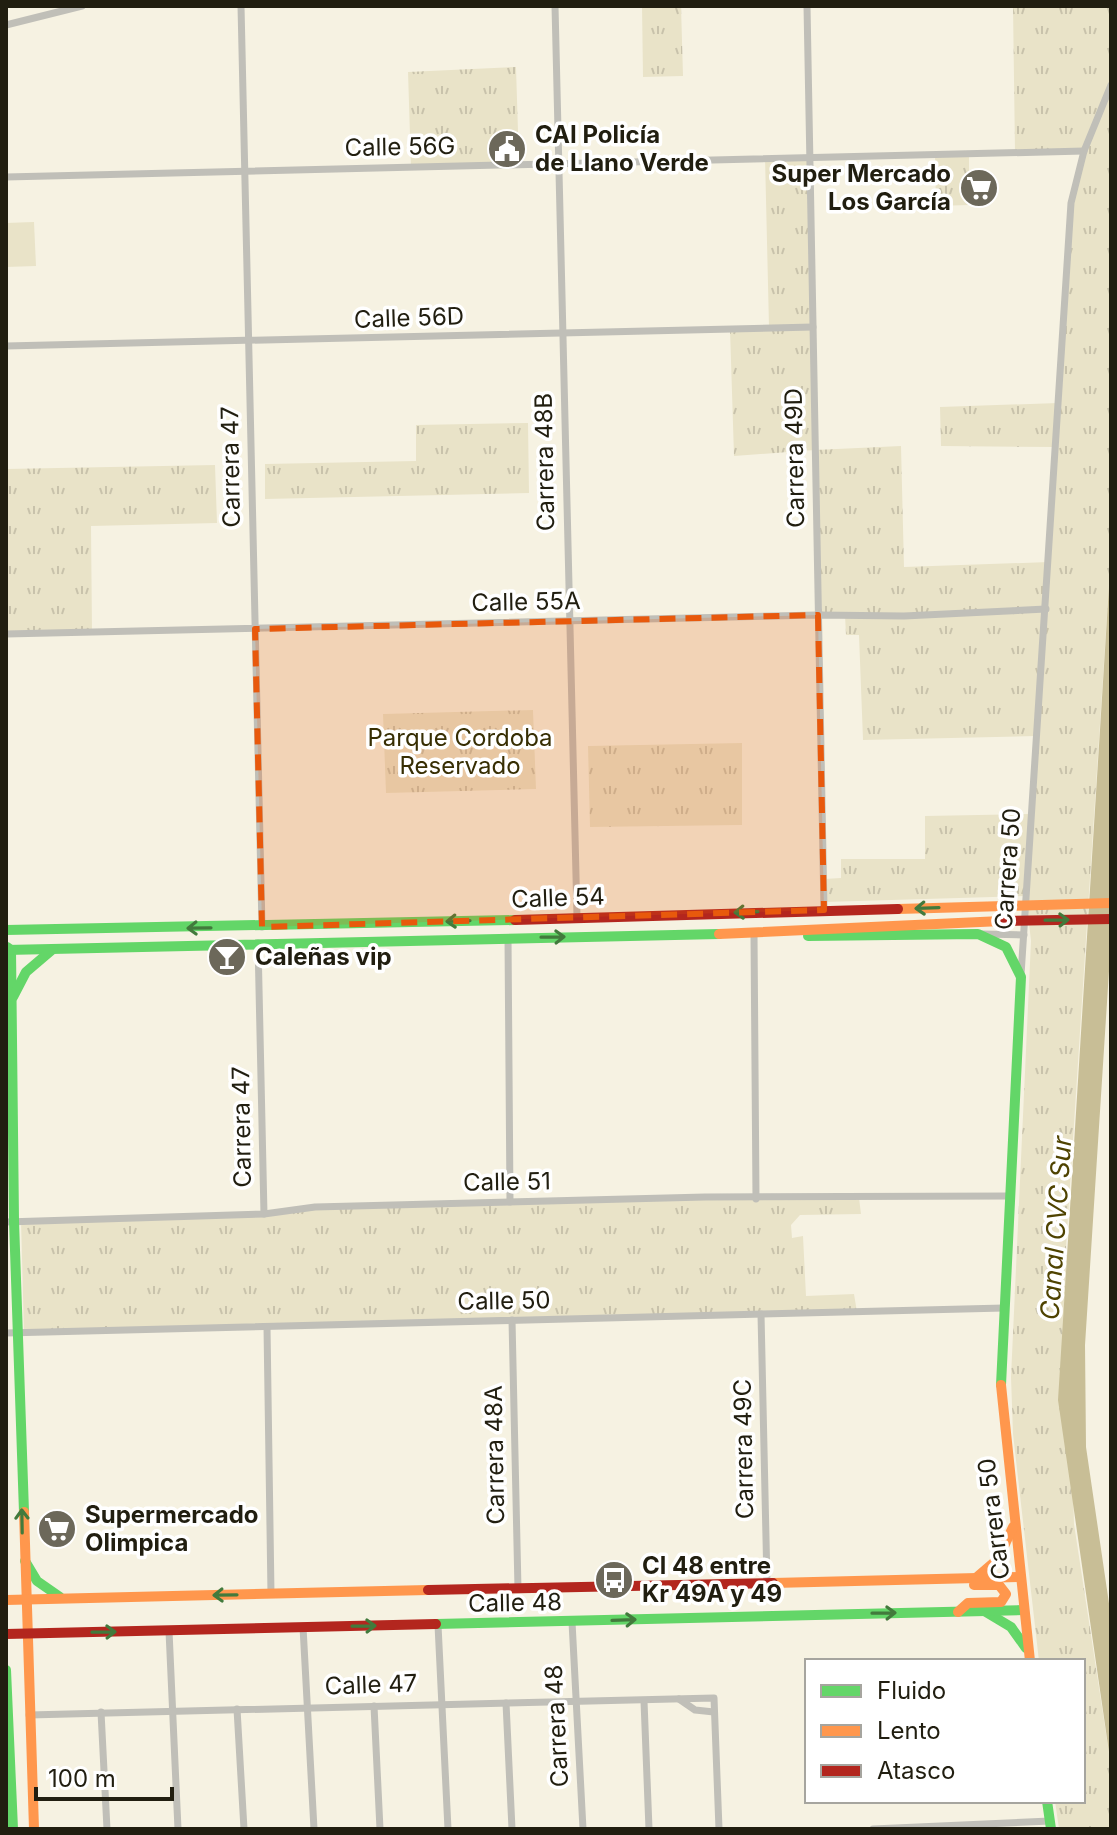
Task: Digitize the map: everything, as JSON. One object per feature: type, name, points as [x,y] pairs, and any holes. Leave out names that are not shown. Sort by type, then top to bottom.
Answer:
[{"type":"main road","name":"Calle 54","points":[[6,930],[262,927],[1111,903]]},
{"type":"main road","name":"Calle 54","points":[[8,948],[754,933],[1111,919]]},
{"type":"main road","name":"Calle 54","points":[[754,933],[831,938],[978,934]]},
{"type":"main road","points":[[978,934],[1006,947],[1021,977]]},
{"type":"main road","points":[[11,1008],[26,972],[55,947]]},
{"type":"main road","points":[[8,948],[11,1008],[10,1221],[19,1333],[24,1599],[34,1829]]},
{"type":"main road","name":"Carrera 50","points":[[1021,977],[1000,1378],[1030,1657]]},
{"type":"main road","points":[[975,1578],[998,1559],[1007,1546],[1014,1517]]},
{"type":"main road","points":[[23,1555],[37,1581],[61,1598]]},
{"type":"main road","name":"Calle 48","points":[[6,1600],[1021,1577]]},
{"type":"main road","points":[[958,1612],[968,1603],[1001,1602],[1006,1594],[999,1585],[966,1585],[959,1579]]},
{"type":"main road","name":"Calle 48","points":[[6,1634],[1024,1610]]},
{"type":"main road","points":[[982,1611],[1011,1627],[1030,1657]]},
{"type":"main road","points":[[6,1670],[13,1829]]},
{"type":"main road","points":[[1047,1803],[1050,1825]]},
{"type":"street","points":[[6,25],[82,6]]},
{"type":"street","name":"Carrera 47","points":[[241,6],[262,927]]},
{"type":"street","name":"Carrera 48B","points":[[555,6],[577,917]]},
{"type":"street","name":"Carrera 49D","points":[[807,6],[824,910]]},
{"type":"street","name":"Carrera 50","points":[[1021,977],[1067,241],[1073,189],[1084,151],[1111,85]]},
{"type":"street","name":"Calle 56G","points":[[6,177],[1084,151]]},
{"type":"street","name":"Calle 56D","points":[[6,346],[813,327]]},
{"type":"street","name":"Calle 55A","points":[[6,634],[818,615],[904,616],[1046,609]]},
{"type":"street","points":[[754,933],[756,1199]]},
{"type":"street","name":"Calle 54","points":[[978,934],[1024,935]]},
{"type":"street","points":[[508,938],[510,1202]]},
{"type":"street","name":"Carrera 47","points":[[258,943],[264,1214]]},
{"type":"street","name":"Calle 51","points":[[10,1221],[264,1214],[315,1207],[510,1202],[1010,1196]]},
{"type":"street","name":"Calle 50","points":[[6,1333],[1004,1308]]},
{"type":"street","name":"Carrera 49C","points":[[761,1314],[767,1583]]},
{"type":"street","name":"Carrera 48A","points":[[512,1320],[518,1589]]},
{"type":"street","points":[[267,1327],[271,1594]]},
{"type":"street","name":"Carrera 48","points":[[572,1622],[583,1829]]},
{"type":"street","points":[[438,1625],[448,1829]]},
{"type":"street","points":[[303,1627],[314,1829]]},
{"type":"street","points":[[169,1631],[178,1829]]},
{"type":"street","name":"Calle 47","points":[[29,1715],[714,1698],[714,1712]]},
{"type":"street","points":[[679,1699],[695,1710],[714,1712],[719,1829]]},
{"type":"street","points":[[644,1701],[649,1829]]},
{"type":"street","points":[[506,1703],[512,1829]]},
{"type":"street","points":[[374,1706],[380,1829]]},
{"type":"street","points":[[237,1709],[244,1829]]},
{"type":"street","points":[[101,1712],[107,1829]]},
{"type":"street","points":[[873,1829],[1050,1825]]},
{"type":"highlighted area","points":[[818,615],[824,910],[262,927],[255,629]]},
{"type":"green space","points":[[642,6],[681,6],[683,76],[643,77]]},
{"type":"green space","points":[[1013,6],[1111,6],[1111,554],[1066,1247],[1074,1524],[1111,1766],[1111,1829],[1059,1829],[1055,1803],[1085,1803],[1085,1659],[1039,1659],[1013,1434],[1011,1377],[1031,941],[1026,896],[824,902],[824,879],[841,878],[841,859],[925,859],[925,816],[1030,814],[1036,736],[863,740],[859,635],[846,635],[845,615],[818,615],[815,450],[901,446],[904,567],[1049,562],[1055,447],[941,446],[940,407],[1058,403],[1067,241],[1083,151],[1015,152]]},
{"type":"green space","points":[[516,67],[519,164],[411,167],[408,72]]},
{"type":"green space","points":[[969,153],[969,205],[936,206],[935,154]]},
{"type":"green space","points":[[809,156],[815,450],[734,456],[730,329],[769,327],[765,157]]},
{"type":"green space","points":[[34,222],[36,266],[6,267],[6,223]]},
{"type":"green space","points":[[528,423],[529,493],[265,499],[265,464],[416,461],[416,425]]},
{"type":"green space","points":[[215,465],[217,523],[91,526],[92,632],[6,634],[6,469]]},
{"type":"green space","name":"Parque Cordoba Reservado","points":[[533,710],[536,789],[386,793],[383,714]]},
{"type":"green space","points":[[742,743],[742,825],[590,827],[588,746]]},
{"type":"green space","points":[[705,1197],[859,1198],[861,1214],[800,1215],[791,1225],[792,1238],[803,1236],[806,1296],[854,1294],[857,1312],[24,1332],[21,1221],[264,1214],[315,1207]]},
{"type":"shaded area","points":[[1111,554],[1111,940],[1085,1345],[1086,1447],[1111,1617],[1111,1766],[1058,1400]]},
{"type":"traffic: fast","points":[[6,930],[515,920]]},
{"type":"traffic: fast","points":[[6,950],[719,934]]},
{"type":"traffic: fast","points":[[808,936],[978,934],[1006,947],[1021,977],[1001,1385]]},
{"type":"traffic: fast","points":[[7,947],[11,950],[14,1221],[24,1512]]},
{"type":"traffic: fast","points":[[13,997],[26,972],[53,949]]},
{"type":"traffic: fast","points":[[25,1561],[37,1581],[60,1597]]},
{"type":"traffic: fast","points":[[436,1624],[1024,1610]]},
{"type":"traffic: fast","points":[[986,1612],[1011,1627],[1026,1648]]},
{"type":"traffic: fast","points":[[6,1670],[13,1829]]},
{"type":"traffic: fast","points":[[1047,1803],[1051,1829]]},
{"type":"traffic: slow","points":[[1005,906],[1111,903]]},
{"type":"traffic: slow","points":[[898,909],[1005,906]]},
{"type":"traffic: slow","points":[[719,934],[1002,921]]},
{"type":"traffic: slow","points":[[1001,1385],[1030,1659]]},
{"type":"traffic: slow","points":[[24,1512],[34,1829]]},
{"type":"traffic: slow","points":[[977,1577],[998,1559],[1013,1527]]},
{"type":"traffic: slow","points":[[773,1583],[1021,1577]]},
{"type":"traffic: slow","points":[[958,1612],[968,1603],[1001,1602],[1006,1594],[999,1585],[974,1585]]},
{"type":"traffic: slow","points":[[6,1600],[428,1590]]},
{"type":"traffic: jam","points":[[515,920],[898,909]]},
{"type":"traffic: jam","points":[[1002,921],[1111,919]]},
{"type":"traffic: jam","points":[[428,1590],[773,1583]]},
{"type":"traffic: jam","points":[[6,1634],[436,1624]]},
{"type":"place","name":"CAI Policía de Llano Verde","points":[[507,149]]},
{"type":"place","name":"Super Mercado Los García","points":[[979,188]]},
{"type":"place","name":"Caleñas vip","points":[[227,957]]},
{"type":"place","name":"Supermercado Olimpica","points":[[57,1529]]},
{"type":"place","name":"Cl 48 entre Kr 49A y 49","points":[[614,1580]]},
{"type":"water label","name":"Canal CVC Sur","points":[[1056,1228]]}]
